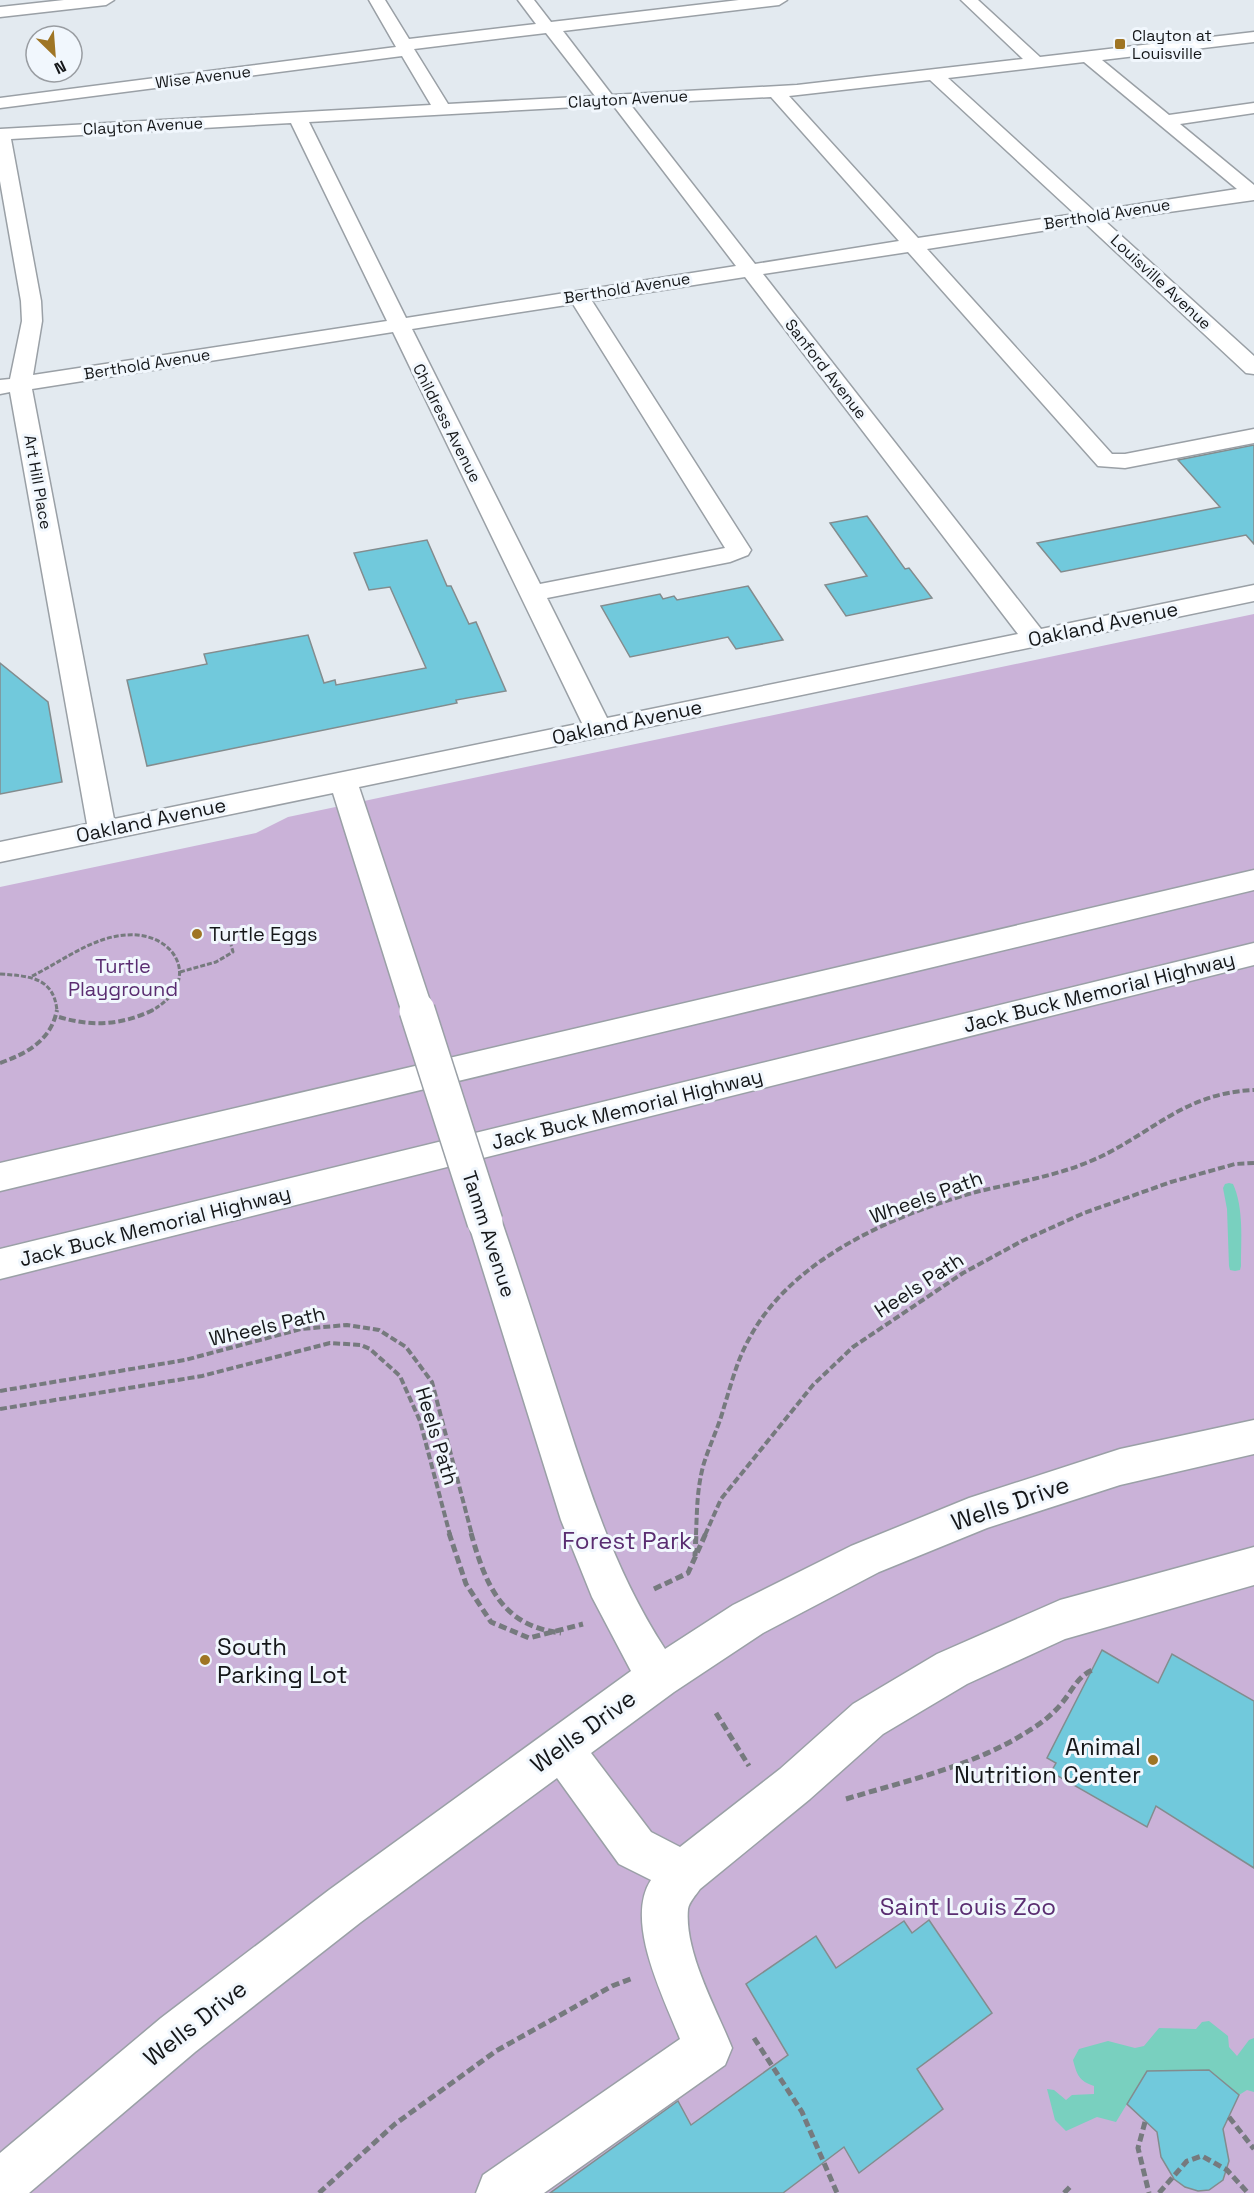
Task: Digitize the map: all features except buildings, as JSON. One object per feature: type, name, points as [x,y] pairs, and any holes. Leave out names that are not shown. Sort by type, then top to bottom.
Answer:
[{"type":"main road","points":[[0,12],[106,0]]},
{"type":"main road","points":[[377,0],[442,109]]},
{"type":"main road","name":"Sanford Avenue","points":[[526,0],[612,99],[748,269],[1035,638]]},
{"type":"main road","name":"Wise Avenue","points":[[0,103],[549,28],[779,0]]},
{"type":"main road","points":[[969,0],[1037,63]]},
{"type":"main road","name":"Clayton Avenue","points":[[1,134],[775,91],[935,75],[1254,37]]},
{"type":"main road","points":[[1088,57],[1163,121],[1254,193]]},
{"type":"main road","name":"Louisville Avenue","points":[[935,75],[1254,368]]},
{"type":"main road","points":[[775,91],[1106,461],[1125,461],[1254,436]]},
{"type":"main road","points":[[1163,121],[1254,108]]},
{"type":"main road","name":"Childress Avenue","points":[[297,117],[398,325],[534,593],[598,728]]},
{"type":"main road","name":"Art Hill Place","points":[[1,134],[31,300],[32,321],[10,386],[102,830]]},
{"type":"main road","name":"Berthold Avenue","points":[[10,386],[578,295],[1254,193]]},
{"type":"main road","points":[[534,593],[730,555],[739,549],[578,295]]},
{"type":"main road","name":"Oakland Avenue","points":[[0,852],[1254,593]]},
{"type":"main road","name":"Tamm Avenue","points":[[343,781],[578,1516],[616,1608],[659,1677]]},
{"type":"main road","points":[[0,1177],[1254,880]]},
{"type":"main road","name":"Jack Buck Memorial Highway","points":[[0,1264],[1254,954]]},
{"type":"main road","name":"Wells Drive","points":[[0,2185],[178,2035],[354,1899],[659,1677],[748,1619],[865,1559],[912,1538],[1003,1504],[1120,1467],[1254,1437]]},
{"type":"main road","points":[[501,2193],[708,2048],[675,1966],[666,1931],[665,1900],[684,1873],[795,1784],[868,1719],[952,1669],[1060,1620],[1254,1566]]},
{"type":"main road","points":[[561,1748],[635,1848],[684,1873]]},
{"type":"path","points":[[0,974],[32,975],[90,943],[129,933],[157,938],[166,948],[180,972],[178,988],[167,1000],[135,1018],[96,1025],[59,1017]]},
{"type":"path","points":[[180,972],[226,958],[233,952],[231,945]]},
{"type":"path","points":[[0,1063],[33,1049],[59,1017],[59,1010],[51,990],[32,975]]},
{"type":"path","name":"Wheels Path","points":[[694,1560],[700,1478],[740,1362],[750,1338],[767,1312],[796,1283],[827,1258],[878,1228],[959,1197],[1069,1170],[1104,1156],[1134,1140],[1175,1109],[1208,1095],[1238,1089],[1254,1090]]},
{"type":"path","name":"Heels Path","points":[[688,1573],[721,1499],[813,1385],[853,1347],[963,1273],[1022,1241],[1084,1213],[1171,1182],[1235,1164],[1254,1163]]},
{"type":"path","name":"Wheels Path","points":[[0,1390],[182,1360],[326,1325],[351,1324],[370,1327],[387,1334],[406,1347],[423,1366],[432,1382],[470,1526],[490,1584],[499,1601],[515,1618],[534,1628],[563,1633]]},
{"type":"path","name":"Heels Path","points":[[0,1409],[206,1376],[332,1343],[354,1344],[371,1349],[387,1359],[409,1389],[450,1535],[470,1591],[481,1611],[494,1625],[513,1635],[527,1638],[572,1630]]},
{"type":"path","points":[[837,1802],[929,1776],[995,1749],[1047,1718],[1071,1692],[1081,1676],[1092,1670]]},
{"type":"path","points":[[716,1713],[753,1773]]},
{"type":"path","points":[[1229,2118],[1254,2149]]},
{"type":"path","points":[[1145,2122],[1138,2133],[1136,2151],[1149,2193]]},
{"type":"path","points":[[1159,2193],[1187,2161],[1202,2156],[1227,2170],[1248,2193]]},
{"type":"path","points":[[1064,2193],[1070,2187]]},
{"type":"green space","name":"Forest Park","points":[[1254,614],[1254,2193],[0,2193],[0,887],[256,833],[288,817]]},
{"type":"shaded area","points":[[1209,2021],[1228,2036],[1229,2047],[1237,2056],[1249,2040],[1254,2038],[1254,2092],[1247,2090],[1239,2095],[1209,2070],[1147,2071],[1116,2122],[1097,2117],[1066,2131],[1055,2120],[1047,2089],[1054,2090],[1066,2100],[1072,2095],[1094,2094],[1094,2086],[1082,2080],[1076,2070],[1073,2060],[1079,2049],[1108,2041],[1135,2048],[1144,2046],[1159,2028],[1196,2029],[1202,2022]]},
{"type":"waterway","points":[[1229,1188],[1233,1209],[1235,1266]]},
{"type":"place","name":"Clayton at Louisville","points":[[1120,44]]},
{"type":"place","name":"Turtle Eggs","points":[[197,934]]},
{"type":"place","name":"South Parking Lot","points":[[205,1660]]},
{"type":"place","name":"Animal Nutrition Center","points":[[1153,1760]]},
{"type":"park label","name":"Turtle Playground","points":[[123,978]]},
{"type":"park label","name":"Saint Louis Zoo","points":[[968,1906]]}]
